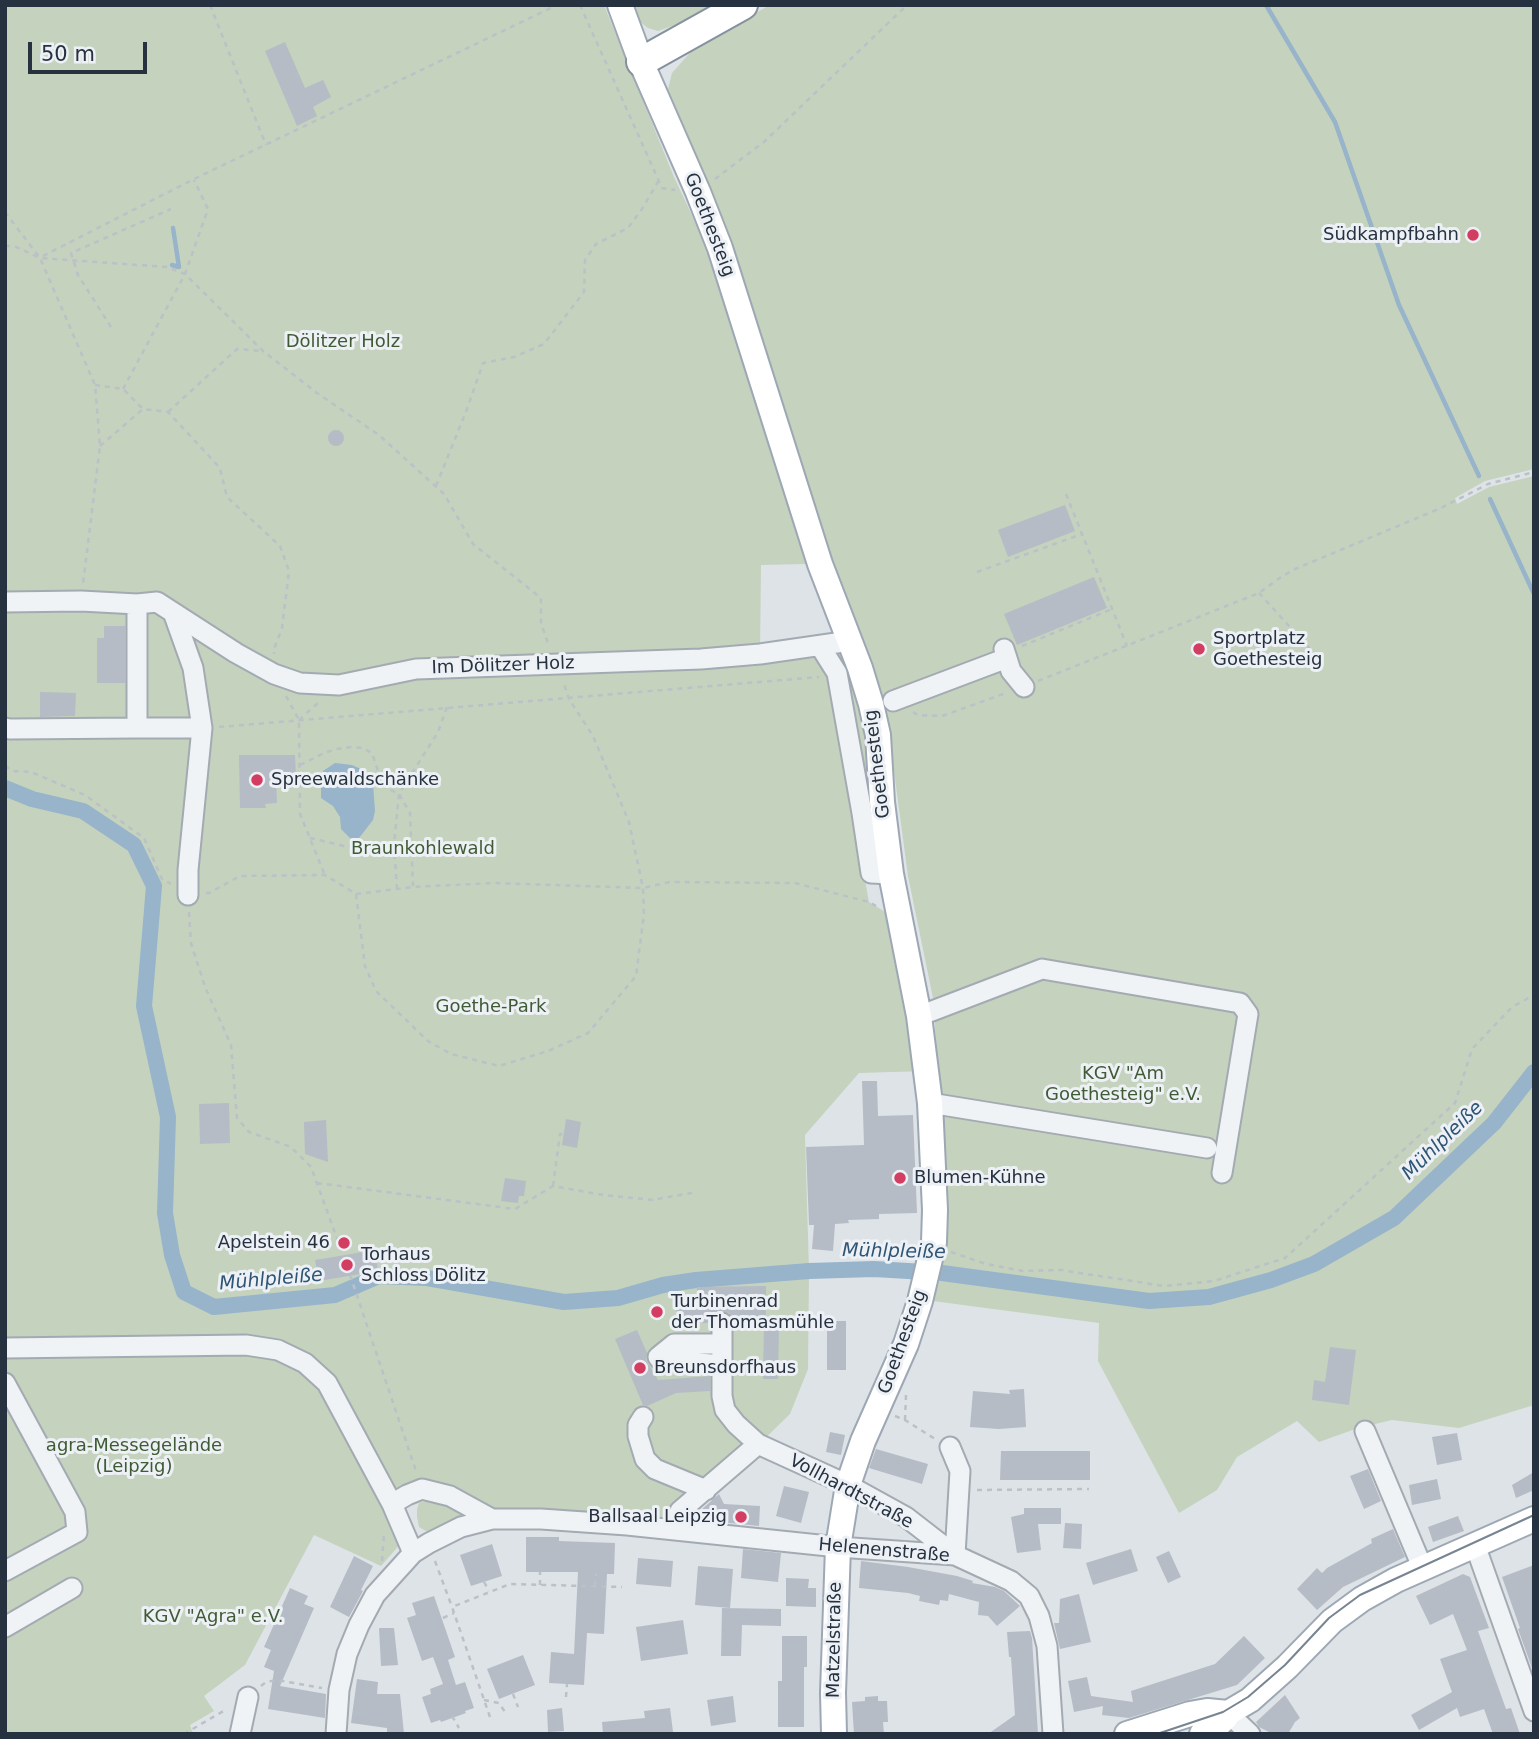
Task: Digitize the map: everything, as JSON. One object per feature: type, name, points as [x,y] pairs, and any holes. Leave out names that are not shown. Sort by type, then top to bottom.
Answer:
[{"type":"highway","points":[[640,62],[743,5]]},
{"type":"main road","name":"Goethesteig","points":[[620,5],[640,62],[720,248],[820,564],[871,704],[878,735],[882,802],[891,874],[919,1016],[930,1103],[934,1210],[932,1251],[906,1344],[863,1441],[848,1485],[838,1547]]},
{"type":"main road","points":[[1202,1734],[1215,1728],[1228,1713],[1250,1700],[1332,1621],[1362,1599],[1396,1580],[1534,1519]]},
{"type":"main road","name":"Matzelstraße","points":[[834,1734],[838,1547]]},
{"type":"main road","points":[[1127,1734],[1190,1714],[1207,1711],[1228,1713]]},
{"type":"street","name":"Im Dölitzer Holz","points":[[5,603],[157,602],[174,615],[274,674],[300,682],[339,685],[416,669],[701,659],[760,654],[850,641]]},
{"type":"street","points":[[137,604],[137,728]]},
{"type":"street","points":[[174,615],[193,668],[202,728],[188,895]]},
{"type":"street","points":[[820,646],[837,673],[871,873],[891,874]]},
{"type":"street","points":[[892,701],[1006,653],[1012,671],[1024,687]]},
{"type":"street","points":[[5,728],[202,728]]},
{"type":"street","points":[[919,1016],[1042,969],[1240,1003],[1248,1014],[1222,1173]]},
{"type":"street","points":[[930,1103],[1207,1148]]},
{"type":"street","name":"Vollhardtstraße","points":[[722,1323],[722,1396],[725,1410],[736,1424],[758,1444],[848,1485],[906,1517],[955,1555]]},
{"type":"street","points":[[722,1345],[674,1344],[658,1357],[663,1363],[674,1361],[722,1365]]},
{"type":"street","points":[[5,1348],[246,1345],[278,1350],[305,1363],[327,1383],[392,1504],[421,1548]]},
{"type":"street","points":[[5,1384],[75,1512],[77,1532],[5,1571]]},
{"type":"street","points":[[643,1417],[638,1425],[638,1436],[645,1459],[655,1469],[706,1490]]},
{"type":"street","points":[[1365,1431],[1423,1569]]},
{"type":"street","points":[[672,1529],[680,1511],[758,1444]]},
{"type":"street","points":[[950,1447],[960,1471],[955,1555]]},
{"type":"street","points":[[392,1504],[422,1489],[450,1496],[492,1519]]},
{"type":"street","name":"Helenenstraße","points":[[492,1519],[541,1518],[838,1547],[955,1555],[1011,1581],[1028,1596],[1039,1616],[1047,1646],[1053,1734]]},
{"type":"street","points":[[336,1734],[339,1690],[347,1654],[375,1595],[421,1548],[461,1527],[492,1519]]},
{"type":"street","points":[[1475,1545],[1534,1711]]},
{"type":"street","points":[[5,1627],[72,1588]]},
{"type":"street","points":[[240,1734],[248,1697]]},
{"type":"street","points":[[1228,1713],[1250,1734]]},
{"type":"path","points":[[210,5],[266,146]]},
{"type":"path","points":[[40,258],[194,179],[557,5]]},
{"type":"path","points":[[580,5],[662,188],[698,192],[765,141],[907,5]]},
{"type":"path","points":[[123,389],[185,274],[208,209],[194,179]]},
{"type":"path","points":[[436,486],[483,363],[514,357],[544,344],[584,292],[585,260],[596,244],[628,229],[659,180]]},
{"type":"path","points":[[111,327],[78,275],[71,254],[171,209]]},
{"type":"path","points":[[5,212],[40,258],[95,385],[100,446],[81,601]]},
{"type":"path","points":[[5,246],[14,246],[40,258],[167,267],[185,274],[263,351],[317,393],[379,435],[436,486],[444,494],[473,544],[541,598],[541,623],[569,699],[593,736],[629,822],[643,888],[644,914],[636,976],[588,1033],[548,1051],[499,1066],[450,1054],[428,1041],[376,990],[365,966],[356,894]]},
{"type":"path","points":[[168,412],[237,349],[263,351]]},
{"type":"path","points":[[95,385],[123,389],[143,409],[168,412],[220,468],[227,497],[280,547],[289,571],[282,628],[274,649],[274,674],[299,720],[300,814],[325,875]]},
{"type":"path","points":[[100,446],[143,409]]},
{"type":"path","points":[[892,701],[918,715],[942,716],[1024,687],[1259,593],[1295,569],[1441,508],[1488,484],[1534,472]]},
{"type":"path","points":[[1066,494],[1127,646]]},
{"type":"path","points":[[977,572],[1082,534]]},
{"type":"path","points":[[1259,593],[1321,661]]},
{"type":"path","points":[[1006,653],[1112,609]]},
{"type":"path","points":[[202,728],[569,699],[821,677],[837,673]]},
{"type":"path","points":[[397,889],[394,844],[399,794],[439,732],[447,707]]},
{"type":"path","points":[[300,765],[337,749],[362,748],[372,753],[383,786],[399,794],[410,813],[413,887]]},
{"type":"path","points":[[5,766],[13,771],[31,772],[85,795],[144,838],[162,878],[188,895],[209,893],[240,876],[325,875],[356,894],[413,887],[493,883],[643,888],[670,882],[795,883],[869,902],[900,921]]},
{"type":"path","points":[[310,838],[344,845],[394,844]]},
{"type":"path","points":[[188,895],[191,943],[205,987],[231,1045],[237,1118],[249,1132],[292,1147],[311,1167],[343,1255]]},
{"type":"path","points":[[932,1251],[941,1249],[986,1264],[1023,1271],[1061,1270],[1164,1286],[1214,1281],[1285,1258],[1454,1104],[1472,1049],[1511,1007],[1534,995]]},
{"type":"path","points":[[553,1186],[560,1134],[564,1133]]},
{"type":"path","points":[[317,1183],[515,1209],[553,1186],[652,1200],[697,1192]]},
{"type":"path","points":[[350,1275],[422,1489]]},
{"type":"path","points":[[877,1409],[905,1420],[950,1447]]},
{"type":"path","points":[[960,1490],[1089,1489]]},
{"type":"path","points":[[375,1595],[383,1553],[385,1513],[392,1504]]},
{"type":"path","points":[[421,1548],[453,1607],[490,1717]]},
{"type":"path","points":[[540,1572],[540,1585]]},
{"type":"path","points":[[595,1586],[596,1573]]},
{"type":"path","points":[[484,1581],[490,1592]]},
{"type":"path","points":[[453,1607],[510,1584],[622,1587]]},
{"type":"path","points":[[443,1618],[454,1614]]},
{"type":"path","points":[[566,1697],[567,1684]]},
{"type":"path","points":[[513,1694],[518,1707]]},
{"type":"path","points":[[484,1700],[499,1703],[505,1712]]},
{"type":"path","points":[[452,1716],[459,1728]]},
{"type":"green space","points":[[5,5],[604,5],[674,177],[703,239],[807,564],[761,565],[760,654],[850,641],[882,802],[853,815],[869,902],[900,921],[926,1071],[859,1073],[805,1135],[809,1271],[808,1369],[790,1414],[672,1529],[492,1519],[422,1489],[392,1504],[402,1542],[381,1566],[314,1535],[245,1665],[204,1696],[214,1711],[190,1725],[193,1734],[5,1734]]},
{"type":"green space","points":[[631,5],[715,5],[686,21],[658,31],[639,21]]},
{"type":"green space","name":"KGV \"Am Goethesteig\" e.V.","points":[[770,5],[1534,5],[1534,469],[1485,481],[1455,498],[1457,504],[1489,487],[1534,476],[1534,1405],[1459,1428],[1392,1420],[1358,1428],[1319,1442],[1297,1421],[1237,1457],[1217,1490],[1179,1513],[1098,1361],[1099,1323],[933,1301],[942,1273],[944,1247],[934,1003],[908,876],[881,691],[832,570],[724,224],[672,108],[668,89],[672,73],[696,46]]},
{"type":"green space","points":[[426,1501],[455,1508],[463,1512],[462,1515],[451,1524],[426,1531],[419,1527],[417,1509],[419,1503]]},
{"type":"water","points":[[335,763],[352,765],[363,770],[373,784],[373,820],[359,838],[351,839],[341,829],[340,817],[333,806],[321,798],[323,771]]},
{"type":"building","points":[[285,42],[305,88],[323,80],[331,97],[313,107],[317,116],[297,126],[265,51]]},
{"type":"building","points":[[336,430],[342,432],[342,444],[336,446],[330,444],[328,438],[330,432]]},
{"type":"building","points":[[1065,505],[1075,531],[1008,557],[998,530]]},
{"type":"building","points":[[1094,577],[1107,608],[1017,645],[1004,614]]},
{"type":"building","points":[[104,626],[125,626],[125,683],[97,683],[97,638],[104,638]]},
{"type":"building","points":[[40,692],[76,693],[75,716],[40,717]]},
{"type":"building","name":"Spreewaldschänke","points":[[239,755],[295,755],[296,778],[276,778],[277,803],[265,804],[266,808],[240,808]]},
{"type":"building","points":[[862,1081],[877,1081],[878,1116],[913,1115],[917,1213],[879,1214],[879,1219],[848,1220],[849,1223],[835,1224],[833,1251],[812,1249],[814,1225],[809,1225],[806,1147],[864,1145]]},
{"type":"building","points":[[229,1103],[230,1143],[200,1144],[199,1104]]},
{"type":"building","points":[[566,1119],[581,1122],[577,1148],[562,1145]]},
{"type":"building","points":[[326,1120],[328,1162],[305,1154],[304,1122]]},
{"type":"building","points":[[505,1178],[526,1181],[524,1196],[519,1196],[518,1203],[501,1201]]},
{"type":"building","name":"Torhaus Schloss Dölitz","points":[[375,1250],[378,1271],[319,1281],[315,1260]]},
{"type":"building","points":[[766,1286],[766,1322],[734,1323],[729,1313],[721,1311],[712,1316],[710,1323],[677,1323],[676,1297],[697,1297],[697,1287]]},
{"type":"building","points":[[827,1321],[846,1321],[846,1370],[827,1370]]},
{"type":"building","points":[[764,1325],[779,1325],[778,1379],[763,1379]]},
{"type":"building","name":"Breunsdorfhaus","points":[[637,1330],[647,1353],[646,1360],[658,1380],[710,1376],[710,1391],[676,1393],[647,1406],[643,1405],[615,1339]]},
{"type":"building","points":[[1330,1347],[1356,1350],[1349,1405],[1312,1400],[1314,1380],[1325,1382]]},
{"type":"building","points":[[1024,1389],[1026,1427],[970,1427],[973,1391],[1010,1394],[1009,1390]]},
{"type":"building","points":[[830,1432],[845,1435],[841,1455],[826,1452]]},
{"type":"building","points":[[1457,1433],[1462,1460],[1437,1465],[1432,1437]]},
{"type":"building","points":[[876,1449],[928,1464],[922,1484],[869,1468]]},
{"type":"building","points":[[1001,1451],[1090,1451],[1090,1480],[1000,1480]]},
{"type":"building","points":[[1368,1469],[1381,1501],[1364,1509],[1350,1476]]},
{"type":"building","points":[[1534,1472],[1534,1490],[1516,1498],[1512,1485]]},
{"type":"building","points":[[1437,1479],[1441,1499],[1412,1505],[1409,1485]]},
{"type":"building","points":[[784,1486],[809,1492],[801,1523],[776,1516]]},
{"type":"building","points":[[719,1494],[724,1504],[760,1506],[759,1526],[691,1519]]},
{"type":"building","points":[[1024,1508],[1061,1508],[1061,1524],[1038,1524],[1041,1550],[1017,1553],[1011,1517],[1024,1514]]},
{"type":"building","points":[[1458,1516],[1464,1531],[1433,1542],[1428,1527]]},
{"type":"building","points":[[1065,1523],[1082,1524],[1081,1549],[1063,1548]]},
{"type":"building","points":[[1393,1529],[1405,1557],[1343,1587],[1317,1610],[1297,1589],[1317,1568],[1322,1573],[1372,1543],[1371,1539]]},
{"type":"building","points":[[526,1537],[559,1537],[559,1541],[615,1543],[614,1574],[607,1574],[604,1634],[587,1633],[584,1685],[549,1683],[551,1652],[574,1654],[578,1572],[526,1572]]},
{"type":"building","points":[[492,1544],[502,1576],[471,1586],[460,1555]]},
{"type":"building","points":[[743,1549],[781,1553],[778,1582],[741,1578]]},
{"type":"building","points":[[1131,1549],[1138,1571],[1093,1585],[1086,1563]]},
{"type":"building","points":[[1169,1551],[1181,1577],[1168,1583],[1156,1557]]},
{"type":"building","points":[[354,1556],[373,1566],[349,1617],[330,1607]]},
{"type":"building","points":[[638,1558],[673,1561],[671,1587],[636,1584]]},
{"type":"building","points":[[861,1561],[957,1576],[973,1581],[972,1583],[1004,1591],[1020,1606],[997,1626],[988,1616],[978,1615],[979,1602],[949,1594],[948,1601],[940,1600],[939,1605],[919,1601],[920,1596],[908,1593],[859,1588]]},
{"type":"building","points":[[1534,1565],[1534,1668],[1532,1668],[1502,1577]]},
{"type":"building","points":[[698,1566],[733,1569],[730,1608],[695,1605]]},
{"type":"building","points":[[1463,1574],[1470,1577],[1489,1628],[1478,1631],[1506,1709],[1511,1708],[1520,1734],[1493,1734],[1484,1709],[1460,1717],[1457,1708],[1419,1730],[1411,1715],[1452,1692],[1440,1659],[1467,1650],[1453,1614],[1430,1625],[1416,1596]]},
{"type":"building","points":[[786,1578],[809,1579],[808,1588],[816,1588],[816,1607],[786,1606]]},
{"type":"building","points":[[290,1588],[308,1596],[304,1604],[314,1608],[280,1686],[326,1694],[325,1718],[268,1709],[274,1671],[264,1667],[271,1650],[264,1647]]},
{"type":"building","points":[[1079,1594],[1091,1642],[1060,1649],[1054,1623],[1059,1623],[1060,1599]]},
{"type":"building","points":[[434,1596],[455,1657],[448,1660],[456,1685],[465,1682],[474,1708],[441,1722],[431,1723],[422,1697],[431,1694],[430,1689],[443,1684],[433,1657],[422,1661],[407,1618],[416,1615],[412,1603]]},
{"type":"building","points":[[722,1608],[781,1609],[781,1626],[742,1625],[741,1656],[721,1656]]},
{"type":"building","points":[[683,1620],[688,1654],[641,1661],[636,1627]]},
{"type":"building","points":[[379,1628],[394,1628],[398,1665],[381,1666]]},
{"type":"building","points":[[1030,1631],[1038,1734],[988,1734],[1015,1715],[1007,1632]]},
{"type":"building","points":[[782,1636],[807,1636],[804,1727],[778,1727]]},
{"type":"building","points":[[1244,1636],[1265,1658],[1237,1685],[1129,1718],[1102,1715],[1103,1706],[1074,1712],[1068,1681],[1087,1677],[1091,1696],[1133,1702],[1131,1691],[1215,1664]]},
{"type":"building","points":[[523,1655],[535,1685],[499,1699],[487,1669]]},
{"type":"building","points":[[357,1679],[378,1682],[377,1694],[400,1694],[404,1734],[387,1734],[387,1728],[351,1723]]},
{"type":"building","points":[[1285,1695],[1300,1718],[1288,1734],[1273,1734],[1259,1727],[1256,1722]]},
{"type":"building","points":[[733,1696],[736,1722],[711,1726],[707,1700]]},
{"type":"building","points":[[878,1696],[878,1701],[887,1701],[888,1722],[883,1722],[884,1734],[854,1734],[852,1702]]},
{"type":"building","points":[[562,1708],[564,1731],[548,1732],[547,1710]]},
{"type":"building","points":[[670,1708],[673,1732],[603,1734],[602,1722],[645,1718],[644,1711]]},
{"type":"waterway","points":[[1266,5],[1335,122],[1399,305],[1479,476]]},
{"type":"waterway","points":[[172,265],[179,267],[173,228]]},
{"type":"waterway","points":[[1490,499],[1534,594]]},
{"type":"waterway","name":"Mühlpleiße","points":[[5,788],[32,799],[83,811],[134,845],[154,886],[144,1006],[168,1117],[165,1213],[172,1255],[184,1292],[214,1307],[335,1295],[379,1276],[427,1278],[564,1302],[618,1298],[663,1285],[696,1280],[874,1269],[942,1273],[1149,1301],[1209,1297],[1271,1280],[1314,1264],[1394,1218],[1494,1123],[1534,1072]]},
{"type":"tram line","points":[[1157,1734],[1223,1712],[1248,1697],[1285,1665],[1329,1618],[1360,1595],[1534,1515]]},
{"type":"place","name":"Südkampfbahn","points":[[1473,235]]},
{"type":"place","name":"Sportplatz Goethesteig","points":[[1199,649]]},
{"type":"place","name":"Spreewaldschänke","points":[[257,780]]},
{"type":"place","name":"Blumen-Kühne","points":[[900,1178]]},
{"type":"place","name":"Apelstein 46","points":[[344,1243]]},
{"type":"place","name":"Torhaus Schloss Dölitz","points":[[347,1265]]},
{"type":"place","name":"Turbinenrad der Thomasmühle","points":[[657,1312]]},
{"type":"place","name":"Breunsdorfhaus","points":[[640,1368]]},
{"type":"place","name":"Ballsaal Leipzig","points":[[741,1517]]},
{"type":"park label","name":"Dölitzer Holz","points":[[343,342]]},
{"type":"park label","name":"Braunkohlewald","points":[[423,849]]},
{"type":"park label","name":"Goethe-Park","points":[[491,1007]]},
{"type":"park label","name":"agra-Messegelände (Leipzig)","points":[[134,1456]]},
{"type":"park label","name":"KGV \"Agra\" e.V.","points":[[213,1617]]}]
